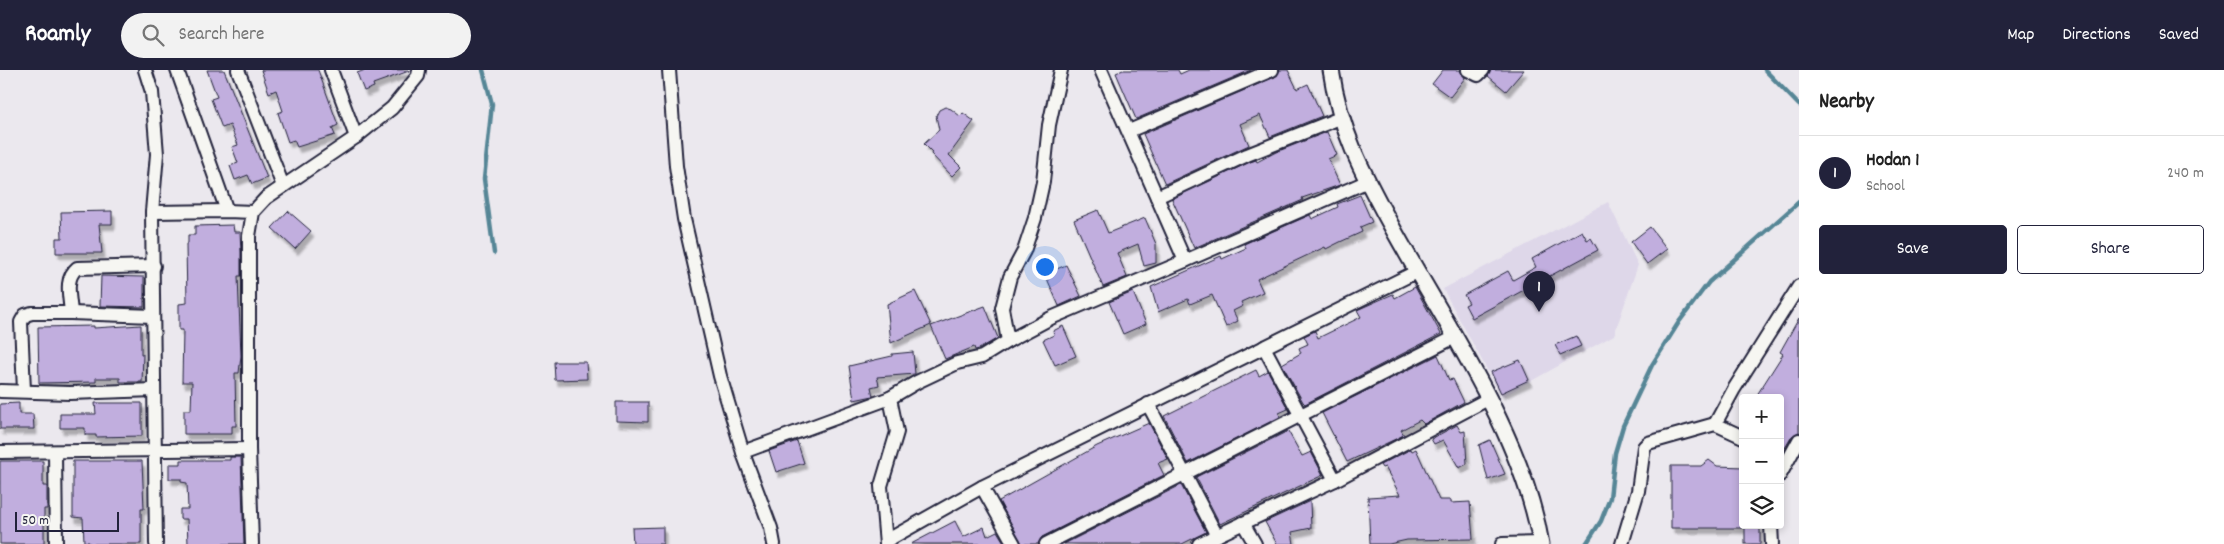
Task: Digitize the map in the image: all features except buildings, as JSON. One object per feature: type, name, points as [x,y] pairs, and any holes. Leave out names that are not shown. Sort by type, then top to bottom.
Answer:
[{"type":"street","points":[[145,70],[152,92],[157,154],[152,212],[156,544]]},
{"type":"street","points":[[177,70],[227,211]]},
{"type":"street","points":[[238,70],[283,186]]},
{"type":"street","points":[[331,70],[356,136]]},
{"type":"street","points":[[252,544],[249,449],[249,236],[253,212],[266,198],[356,136],[392,108],[418,76],[419,70]]},
{"type":"street","points":[[669,70],[676,166],[684,219],[720,376],[743,452],[771,528],[774,544]]},
{"type":"street","points":[[1008,341],[1002,308],[1010,276],[1024,251],[1036,218],[1043,182],[1049,125],[1061,70]]},
{"type":"street","points":[[1101,70],[1185,261]]},
{"type":"street","points":[[1129,131],[1272,70]]},
{"type":"street","points":[[1331,70],[1340,118],[1366,182],[1455,337],[1488,399],[1523,476],[1537,522],[1541,544],[1502,544]]},
{"type":"street","points":[[1468,70],[1478,75],[1483,70]]},
{"type":"street","points":[[1157,197],[1247,156],[1340,118]]},
{"type":"street","points":[[743,452],[890,398],[957,363],[982,357],[1051,318],[1366,182]]},
{"type":"street","points":[[152,212],[253,212]]},
{"type":"street","points":[[71,312],[69,279],[71,273],[77,268],[154,266]]},
{"type":"street","points":[[890,398],[897,432],[881,486],[886,542],[982,487],[1416,272]]},
{"type":"street","points":[[1715,424],[1734,389],[1799,286]]},
{"type":"street","points":[[24,391],[22,322],[25,315],[32,313],[71,312],[153,316]]},
{"type":"street","points":[[1046,544],[1455,337]]},
{"type":"street","points":[[1264,347],[1335,480]]},
{"type":"street","points":[[0,391],[154,390]]},
{"type":"street","points":[[1199,544],[1335,480],[1488,399]]},
{"type":"street","points":[[1148,404],[1217,536]]},
{"type":"street","points":[[1622,544],[1638,492],[1644,447],[1648,443],[1715,424],[1739,435]]},
{"type":"street","points":[[1784,459],[1799,440]]},
{"type":"street","points":[[0,452],[249,449]]},
{"type":"street","points":[[55,452],[56,544]]},
{"type":"street","points":[[982,487],[1014,544]]},
{"type":"street","points":[[1243,523],[1255,544]]},
{"type":"street","points":[[1771,529],[1772,544]]},
{"type":"shaded area","points":[[1608,202],[1638,265],[1614,335],[1502,397],[1443,289]]},
{"type":"waterway","points":[[483,70],[492,104],[484,179],[494,253]]},
{"type":"waterway","points":[[1765,70],[1799,105]]},
{"type":"waterway","points":[[1586,544],[1601,521],[1610,498],[1615,453],[1623,426],[1652,365],[1679,322],[1709,282],[1799,202]]},
{"type":"place","name":"Hodan 1","points":[[1539,312]]}]
